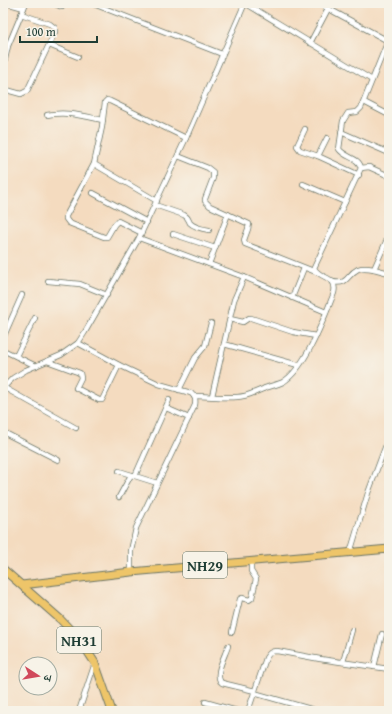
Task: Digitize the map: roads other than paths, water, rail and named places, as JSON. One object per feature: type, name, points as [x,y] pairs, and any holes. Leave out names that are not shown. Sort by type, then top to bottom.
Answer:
[{"type":"highway","name":"NH29","points":[[22,585],[131,572],[389,550]]},
{"type":"highway","name":"NH31","points":[[3,569],[60,619],[80,640],[95,663],[112,711]]},
{"type":"street","points":[[6,3],[24,8]]},
{"type":"street","points":[[3,68],[8,46],[26,3]]},
{"type":"street","points":[[53,3],[62,7]]},
{"type":"street","points":[[91,3],[222,54]]},
{"type":"street","points":[[106,9],[108,3]]},
{"type":"street","points":[[76,428],[3,387],[13,378],[61,355],[78,343],[107,295],[147,222],[178,156],[245,3],[372,80]]},
{"type":"street","points":[[316,273],[314,268],[315,263],[361,168],[357,161],[345,155],[338,149],[345,116],[348,113],[357,112],[361,108],[388,40],[318,3]]},
{"type":"street","points":[[310,43],[328,9]]},
{"type":"street","points":[[3,89],[21,94],[28,91],[55,32],[53,26],[21,14]]},
{"type":"street","points":[[3,44],[8,46]]},
{"type":"street","points":[[49,45],[78,57]]},
{"type":"street","points":[[186,138],[107,100],[104,105],[103,120],[94,164],[66,216],[67,221],[104,237],[107,237],[114,225],[118,222],[140,235],[326,312]]},
{"type":"street","points":[[364,102],[389,115]]},
{"type":"street","points":[[47,115],[60,112],[103,120]]},
{"type":"street","points":[[305,129],[298,142],[297,148],[358,175]]},
{"type":"street","points":[[341,132],[389,153]]},
{"type":"street","points":[[318,156],[327,138]]},
{"type":"street","points":[[178,156],[208,168],[213,172],[214,178],[205,201],[207,204],[248,224],[248,229],[244,240],[245,244],[316,273],[333,282],[344,282],[354,272],[361,268],[374,268],[389,273]]},
{"type":"street","points":[[94,164],[156,203],[184,215],[193,225],[209,230]]},
{"type":"street","points":[[361,168],[369,167],[389,176]]},
{"type":"street","points":[[303,184],[345,202]]},
{"type":"street","points":[[93,193],[147,222]]},
{"type":"street","points":[[209,264],[228,214]]},
{"type":"street","points":[[173,234],[215,248]]},
{"type":"street","points":[[374,268],[389,235]]},
{"type":"street","points":[[292,298],[304,268]]},
{"type":"street","points":[[212,396],[234,300],[244,277]]},
{"type":"street","points":[[48,281],[80,284],[107,295]]},
{"type":"street","points":[[78,343],[119,365],[160,384],[191,393],[194,396],[238,397],[248,395],[282,383],[290,376],[316,336],[334,293],[335,287],[333,282]]},
{"type":"street","points":[[3,338],[22,295]]},
{"type":"street","points":[[16,356],[35,318]]},
{"type":"street","points":[[230,319],[243,322],[251,318],[288,330],[316,336]]},
{"type":"street","points":[[179,390],[195,358],[205,346],[211,323]]},
{"type":"street","points":[[224,344],[298,365]]},
{"type":"street","points":[[3,350],[36,366]]},
{"type":"street","points":[[47,361],[80,373],[80,378],[76,388],[99,400],[104,398],[119,365]]},
{"type":"street","points":[[131,572],[131,551],[136,528],[195,405],[196,400],[194,396]]},
{"type":"street","points":[[119,497],[133,475],[169,400]]},
{"type":"street","points":[[166,408],[189,418]]},
{"type":"street","points":[[3,432],[58,460]]},
{"type":"street","points":[[350,553],[363,508],[389,437]]},
{"type":"street","points":[[119,471],[157,483]]},
{"type":"street","points":[[232,632],[240,599],[242,598],[249,600],[252,598],[256,579],[251,571],[251,561]]},
{"type":"street","points":[[343,662],[352,630]]},
{"type":"street","points":[[374,667],[382,634]]},
{"type":"street","points":[[228,646],[219,672],[218,679],[222,683],[314,710]]},
{"type":"street","points":[[248,711],[268,653],[272,651],[389,669]]},
{"type":"street","points":[[79,711],[95,663]]},
{"type":"street","points":[[205,702],[237,711]]}]
